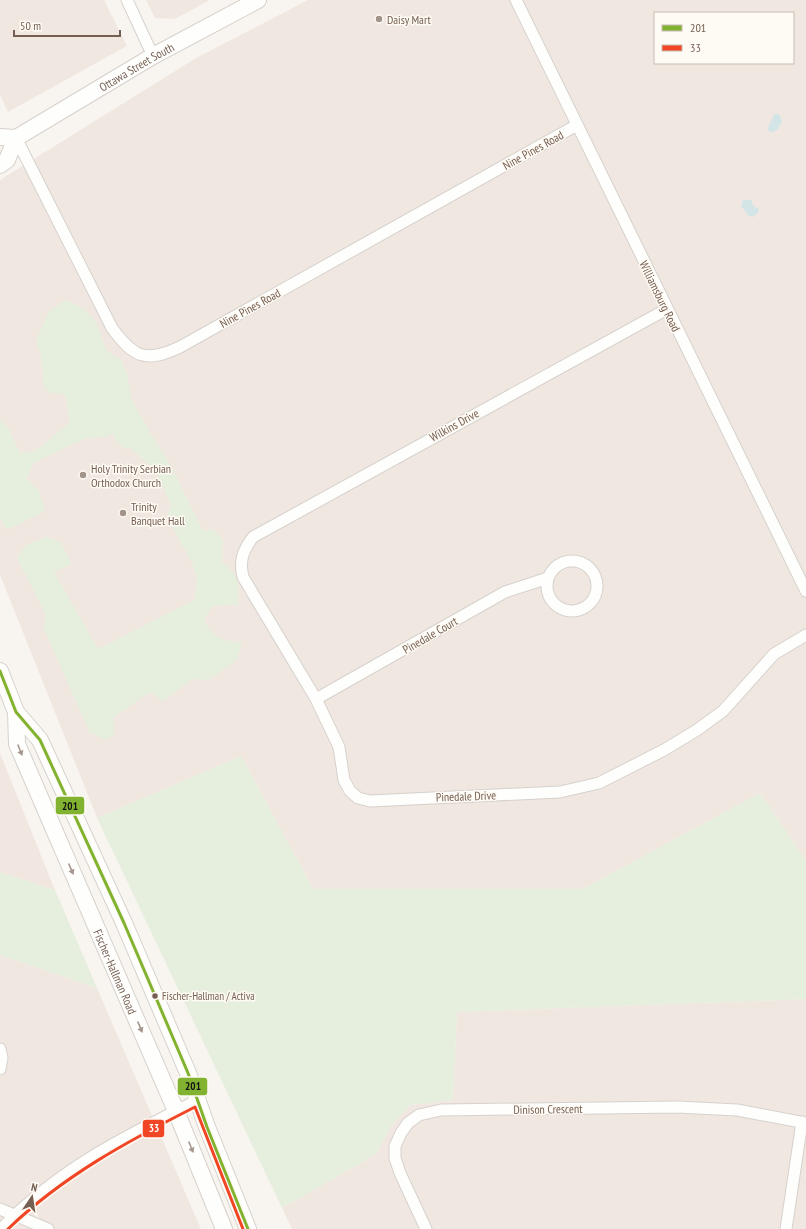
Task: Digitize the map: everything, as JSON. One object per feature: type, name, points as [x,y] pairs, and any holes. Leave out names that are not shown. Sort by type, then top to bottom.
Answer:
[{"type":"main road","name":"Ottawa Street South","points":[[16,138],[153,56],[258,0]]},
{"type":"main road","points":[[0,138],[16,138],[7,160],[0,165]]},
{"type":"main road","name":"Fischer-Hallman Road","points":[[0,671],[16,712],[40,740],[124,923],[188,1073],[248,1229]]},
{"type":"main road","name":"Fischer-Hallman Road","points":[[16,712],[17,744],[176,1111],[224,1229]]},
{"type":"street","points":[[127,0],[153,56]]},
{"type":"street","name":"Williamsburg Road","points":[[516,0],[806,592]]},
{"type":"street","name":"Nine Pines Road","points":[[16,138],[112,328],[122,342],[131,349],[149,357],[161,356],[180,347],[577,126]]},
{"type":"street","name":"Wilkins Drive","points":[[245,547],[253,537],[269,527],[667,309]]},
{"type":"street","name":"Pinedale Drive","points":[[245,547],[240,568],[243,578],[316,699],[339,747],[344,780],[350,791],[358,798],[370,801],[560,792],[599,783],[664,750],[697,730],[723,711],[774,654],[806,635]]},
{"type":"street","name":"Pinedale Court","points":[[316,699],[505,592],[548,578],[556,566],[567,562],[580,563],[589,568],[594,576],[596,587],[595,594],[591,602],[584,608],[574,611],[561,609],[554,604],[549,597],[546,586],[548,578]]},
{"type":"street","points":[[0,1049],[2,1058],[0,1069]]},
{"type":"street","points":[[1,1229],[57,1179],[95,1153],[198,1100]]},
{"type":"street","name":"Dinison Crescent","points":[[426,1229],[400,1173],[395,1158],[395,1146],[401,1133],[408,1123],[419,1115],[441,1110],[677,1107],[737,1110],[804,1122]]},
{"type":"street","points":[[786,1229],[804,1122]]},
{"type":"street","points":[[0,1209],[48,1229]]},
{"type":"shaded area","points":[[0,0],[104,0],[127,46],[8,112],[0,95]]},
{"type":"shaded area","points":[[146,0],[210,0],[175,19],[155,18]]},
{"type":"shaded area","points":[[308,0],[806,0],[806,861],[760,793],[583,889],[313,889],[241,756],[97,818],[0,575],[0,180],[196,58]]},
{"type":"shaded area","points":[[774,114],[779,114],[782,121],[778,129],[773,132],[769,132],[768,128]]},
{"type":"shaded area","points":[[743,200],[751,200],[754,207],[758,208],[759,212],[753,217],[749,216],[741,206]]},
{"type":"shaded area","points":[[0,753],[55,890],[0,872]]},
{"type":"shaded area","points":[[0,955],[97,988],[201,1229],[0,1229]]},
{"type":"shaded area","points":[[806,999],[806,1229],[292,1229],[282,1208],[376,1154],[391,1126],[410,1105],[453,1100],[457,1012]]},
{"type":"green space","points":[[65,300],[85,309],[96,322],[106,350],[121,360],[127,374],[131,398],[170,464],[203,531],[212,529],[223,540],[222,561],[235,575],[239,591],[238,605],[212,606],[204,620],[211,631],[219,637],[229,641],[242,643],[237,660],[208,680],[193,679],[163,701],[150,692],[113,718],[115,733],[107,740],[90,733],[44,629],[46,615],[17,558],[27,545],[47,537],[61,542],[71,564],[54,572],[98,649],[194,600],[197,577],[191,561],[167,517],[171,506],[157,472],[129,447],[124,449],[116,441],[113,432],[107,437],[86,438],[33,463],[27,479],[39,491],[45,511],[7,530],[0,519],[0,419],[10,431],[20,453],[34,452],[70,422],[65,394],[50,393],[44,386],[41,357],[36,341],[49,311]]},
{"type":"green space","points":[[241,756],[313,889],[583,889],[760,793],[806,861],[806,999],[457,1012],[453,1100],[410,1105],[391,1126],[376,1154],[282,1208],[97,818]]},
{"type":"green space","points":[[0,872],[55,890],[97,988],[0,955]]},
{"type":"transit line","name":"201","points":[[0,671],[16,712],[40,740],[124,923],[188,1073],[207,1127],[248,1229]]},
{"type":"transit line","name":"33","points":[[8,1229],[51,1192],[74,1176],[145,1133],[195,1107],[243,1229]]},
{"type":"place","name":"Daisy Mart","points":[[379,19]]},
{"type":"place","name":"Holy Trinity Serbian Orthodox Church","points":[[83,475]]},
{"type":"place","name":"Trinity Banquet Hall","points":[[123,513]]},
{"type":"place","name":"Fischer-Hallman / Activa","points":[[155,996]]}]
